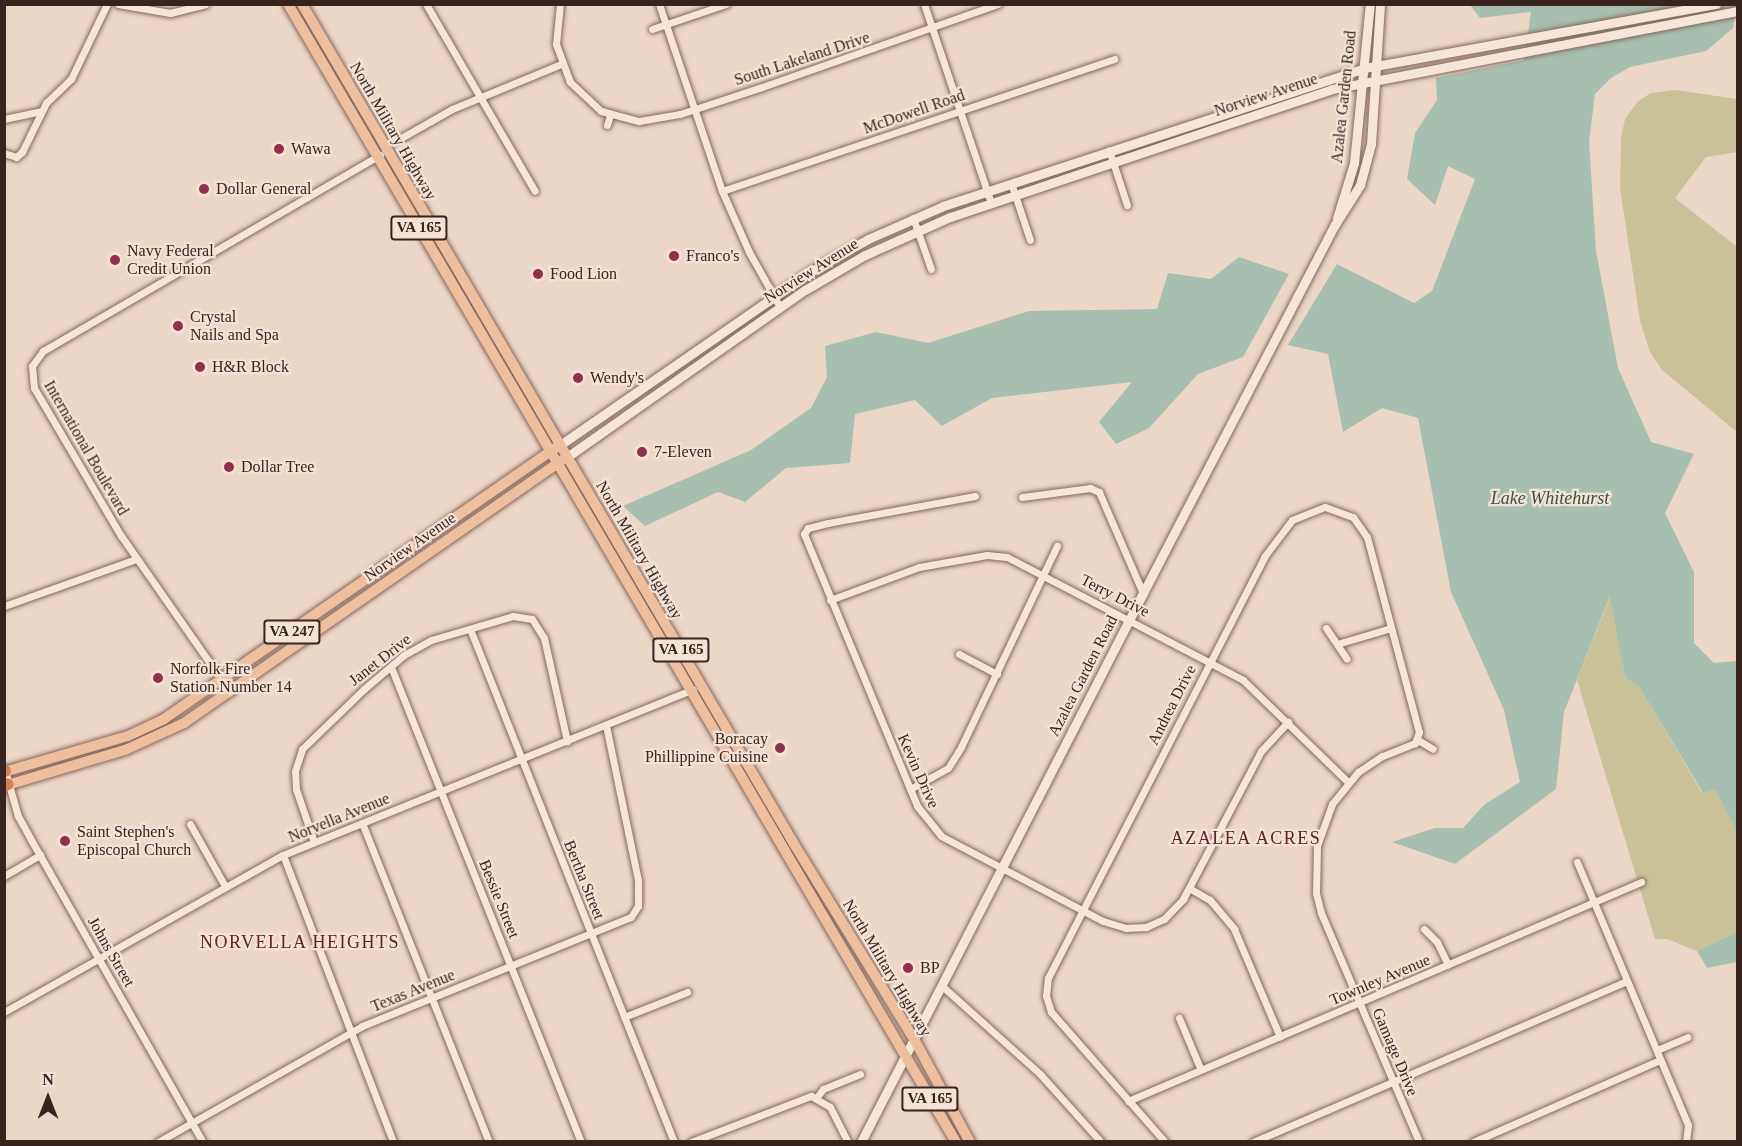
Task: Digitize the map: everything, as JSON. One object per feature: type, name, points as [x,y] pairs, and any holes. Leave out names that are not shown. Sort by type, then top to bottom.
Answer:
[{"type":"main road","name":"North Military Highway","points":[[288,4],[382,153],[695,687],[956,1142]]},
{"type":"main road","name":"North Military Highway","points":[[302,4],[382,153]]},
{"type":"main road","name":"Azalea Garden Road","points":[[1334,226],[1354,163],[1370,4]]},
{"type":"main road","name":"Azalea Garden Road","points":[[861,1142],[1334,226],[1353,200],[1366,168],[1380,4]]},
{"type":"main road","name":"Norview Avenue","points":[[5,771],[141,731],[221,682],[774,296],[833,257],[913,218],[1109,150],[1375,65],[1716,4]]},
{"type":"main road","name":"Norview Avenue","points":[[6,785],[148,742],[230,692],[780,307],[838,269],[917,230],[1015,194],[1362,81],[1737,11]]},
{"type":"main road","name":"North Military Highway","points":[[695,687],[914,1039],[970,1142]]},
{"type":"street","points":[[4,153],[19,156],[41,111],[71,79],[107,4]]},
{"type":"street","points":[[118,4],[170,13],[205,4]]},
{"type":"street","points":[[426,4],[535,190]]},
{"type":"street","points":[[560,4],[556,26],[561,64],[579,93],[610,116],[607,125]]},
{"type":"street","points":[[659,4],[722,191],[780,307]]},
{"type":"street","points":[[652,29],[726,4]]},
{"type":"street","points":[[924,4],[991,203]]},
{"type":"street","name":"South Lakeland Drive","points":[[610,116],[651,120],[694,109],[933,29],[998,4]]},
{"type":"street","name":"McDowell Road","points":[[722,191],[1114,59]]},
{"type":"street","points":[[401,138],[480,96],[561,64]]},
{"type":"street","points":[[4,119],[41,111]]},
{"type":"street","points":[[1109,150],[1126,205]]},
{"type":"street","name":"International Boulevard","points":[[136,559],[34,388],[31,372],[34,361],[43,351],[382,153]]},
{"type":"street","points":[[1011,183],[1030,240]]},
{"type":"street","points":[[913,218],[931,269]]},
{"type":"street","points":[[1022,497],[1090,488],[1099,492],[1143,593]]},
{"type":"street","name":"Kevin Drive","points":[[975,496],[828,523],[808,528],[804,534],[910,789],[932,829],[1001,868],[1114,925],[1139,928],[1164,919],[1178,906],[1189,888]]},
{"type":"street","name":"Andrea Drive","points":[[1165,1142],[1051,1012],[1046,996],[1047,978],[1264,557],[1284,528],[1307,511],[1334,507],[1353,517],[1363,528],[1390,628]]},
{"type":"street","points":[[910,789],[950,765],[1046,576],[1057,546]]},
{"type":"street","name":"Terry Drive","points":[[830,600],[893,574],[987,555],[1007,557],[1130,619],[1243,680],[1348,782]]},
{"type":"street","points":[[4,606],[136,559],[230,692]]},
{"type":"street","name":"Janet Drive","points":[[314,842],[296,789],[295,771],[302,749],[316,731],[391,667],[431,640],[513,616],[528,617],[538,624],[567,741]]},
{"type":"street","points":[[1326,628],[1347,659]]},
{"type":"street","points":[[1337,644],[1390,628],[1419,732],[1418,740],[1433,749]]},
{"type":"street","name":"Bertha Street","points":[[470,629],[674,1142]]},
{"type":"street","points":[[959,654],[998,674]]},
{"type":"street","name":"Bessie Street","points":[[391,667],[581,1142]]},
{"type":"street","name":"Norvella Avenue","points":[[4,1012],[283,855],[695,687]]},
{"type":"street","points":[[1280,1037],[1234,929],[1214,904],[1189,888],[1261,751],[1288,722]]},
{"type":"street","name":"Texas Avenue","points":[[158,1142],[351,1032],[625,921],[635,912],[639,889],[606,725]]},
{"type":"street","name":"Gamage Drive","points":[[1418,740],[1377,759],[1348,782],[1322,824],[1315,879],[1321,913],[1419,1142]]},
{"type":"street","name":"Johns Street","points":[[5,771],[6,785],[18,816],[203,1142]]},
{"type":"street","points":[[362,823],[489,1142]]},
{"type":"street","points":[[190,824],[225,886]]},
{"type":"street","points":[[4,876],[40,855]]},
{"type":"street","points":[[283,855],[393,1142]]},
{"type":"street","points":[[1577,862],[1688,1125],[1686,1142]]},
{"type":"street","name":"Townley Avenue","points":[[1128,1101],[1641,882]]},
{"type":"street","points":[[1424,929],[1437,942],[1448,965]]},
{"type":"street","points":[[1253,1142],[1627,981]]},
{"type":"street","points":[[942,986],[1040,1074],[1101,1142]]},
{"type":"street","points":[[624,1017],[687,992]]},
{"type":"street","points":[[1179,1018],[1201,1070]]},
{"type":"street","points":[[1657,1050],[1687,1037]]},
{"type":"street","points":[[1473,1142],[1660,1060]]},
{"type":"street","points":[[817,1097],[823,1089],[860,1074]]},
{"type":"street","points":[[691,1142],[806,1096],[817,1097],[830,1107],[848,1142]]},
{"type":"shaded area","points":[[1675,90],[1737,99],[1737,152],[1706,157],[1675,198],[1737,247],[1737,432],[1662,370],[1650,352],[1640,321],[1620,188],[1621,138],[1625,119],[1638,101],[1651,93]]},
{"type":"shaded area","points":[[1611,595],[1625,677],[1640,688],[1702,793],[1715,788],[1737,831],[1737,932],[1697,951],[1667,939],[1655,939],[1577,680]]},
{"type":"water","name":"Lake Whitehurst","points":[[1470,5],[1737,5],[1733,28],[1706,51],[1630,67],[1611,78],[1595,94],[1589,141],[1596,251],[1618,368],[1651,442],[1694,454],[1665,513],[1694,572],[1694,643],[1714,663],[1737,661],[1737,831],[1715,789],[1703,793],[1640,688],[1625,677],[1610,596],[1564,712],[1556,789],[1455,864],[1392,842],[1435,828],[1463,828],[1484,805],[1520,782],[1504,710],[1451,592],[1418,418],[1382,408],[1343,432],[1328,354],[1288,345],[1337,264],[1414,303],[1432,291],[1475,179],[1448,166],[1435,205],[1407,179],[1415,133],[1437,100],[1436,78],[1524,60],[1531,12],[1480,18]]},
{"type":"water","points":[[1239,257],[1289,274],[1243,357],[1198,374],[1149,428],[1116,444],[1099,422],[1132,382],[992,398],[942,426],[915,400],[855,414],[850,463],[786,468],[745,502],[718,492],[645,526],[623,506],[751,450],[811,408],[827,377],[825,346],[876,332],[928,343],[1029,311],[1157,309],[1168,273],[1211,279]]},
{"type":"water","points":[[1737,932],[1737,962],[1707,968],[1697,951]]},
{"type":"place","name":"Wawa","points":[[279,149]]},
{"type":"place","name":"Dollar General","points":[[204,189]]},
{"type":"place","name":"Franco's","points":[[674,256]]},
{"type":"place","name":"Navy Federal Credit Union","points":[[115,260]]},
{"type":"place","name":"Food Lion","points":[[538,274]]},
{"type":"place","name":"Crystal Nails and Spa","points":[[178,326]]},
{"type":"place","name":"H&R Block","points":[[200,367]]},
{"type":"place","name":"Wendy's","points":[[578,378]]},
{"type":"place","name":"7-Eleven","points":[[642,452]]},
{"type":"place","name":"Dollar Tree","points":[[229,467]]},
{"type":"place","name":"Norfolk Fire Station Number 14","points":[[158,678]]},
{"type":"place","name":"Boracay Phillippine Cuisine","points":[[780,748]]},
{"type":"place","name":"Saint Stephen's Episcopal Church","points":[[65,841]]},
{"type":"place","name":"BP","points":[[908,968]]},
{"type":"district","name":"AZALEA ACRES","points":[[1246,838]]},
{"type":"district","name":"NORVELLA HEIGHTS","points":[[300,942]]}]
